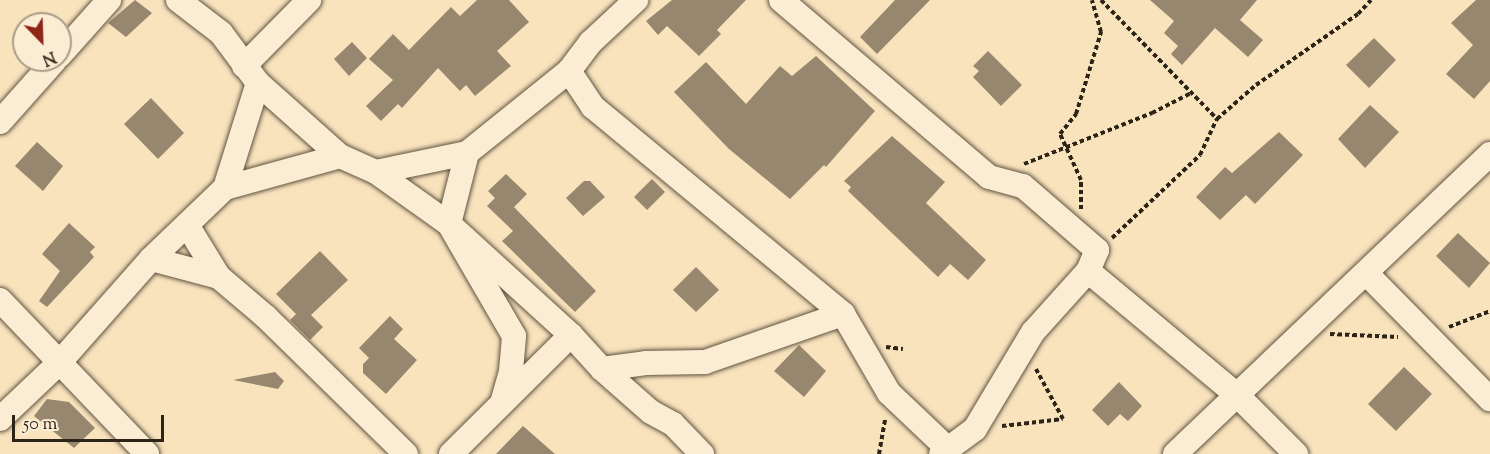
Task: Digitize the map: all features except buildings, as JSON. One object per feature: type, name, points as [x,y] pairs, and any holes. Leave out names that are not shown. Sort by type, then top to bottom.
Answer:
[{"type":"street","points":[[72,42],[109,0]]},
{"type":"street","points":[[178,0],[221,33],[251,75],[340,156],[376,172],[449,224],[571,335],[602,369],[651,412],[673,423],[702,454]]},
{"type":"street","points":[[225,188],[251,75],[309,0]]},
{"type":"street","points":[[376,172],[467,153],[569,72],[591,42],[636,0]]},
{"type":"street","points":[[781,0],[989,177],[1023,186],[1093,261],[1239,396],[1296,454]]},
{"type":"street","points":[[0,122],[44,72]]},
{"type":"street","points":[[569,72],[593,107],[843,314],[889,393],[944,452],[975,429],[1024,346],[1093,261]]},
{"type":"street","points":[[467,153],[449,224],[513,336],[511,371],[502,404]]},
{"type":"street","points":[[1175,454],[1239,396],[1490,154]]},
{"type":"street","points":[[0,419],[59,363],[151,259],[225,188],[340,156]]},
{"type":"street","points":[[187,225],[219,278],[266,317],[406,454]]},
{"type":"street","points":[[151,259],[219,278]]},
{"type":"street","points":[[1366,273],[1490,399]]},
{"type":"street","points":[[0,300],[147,454]]},
{"type":"street","points":[[602,369],[646,363],[705,362],[843,314]]},
{"type":"street","points":[[451,454],[571,335]]},
{"type":"path","points":[[1082,220],[1081,180],[1060,134],[1076,114],[1101,32],[1092,0]]},
{"type":"path","points":[[1101,0],[1217,119]]},
{"type":"path","points":[[1093,261],[1200,155],[1217,119],[1256,85],[1358,14],[1371,0]]},
{"type":"path","points":[[989,177],[1068,148],[1191,93]]},
{"type":"path","points":[[975,429],[1063,419],[1024,346]]},
{"type":"path","points":[[879,454],[889,393]]}]
